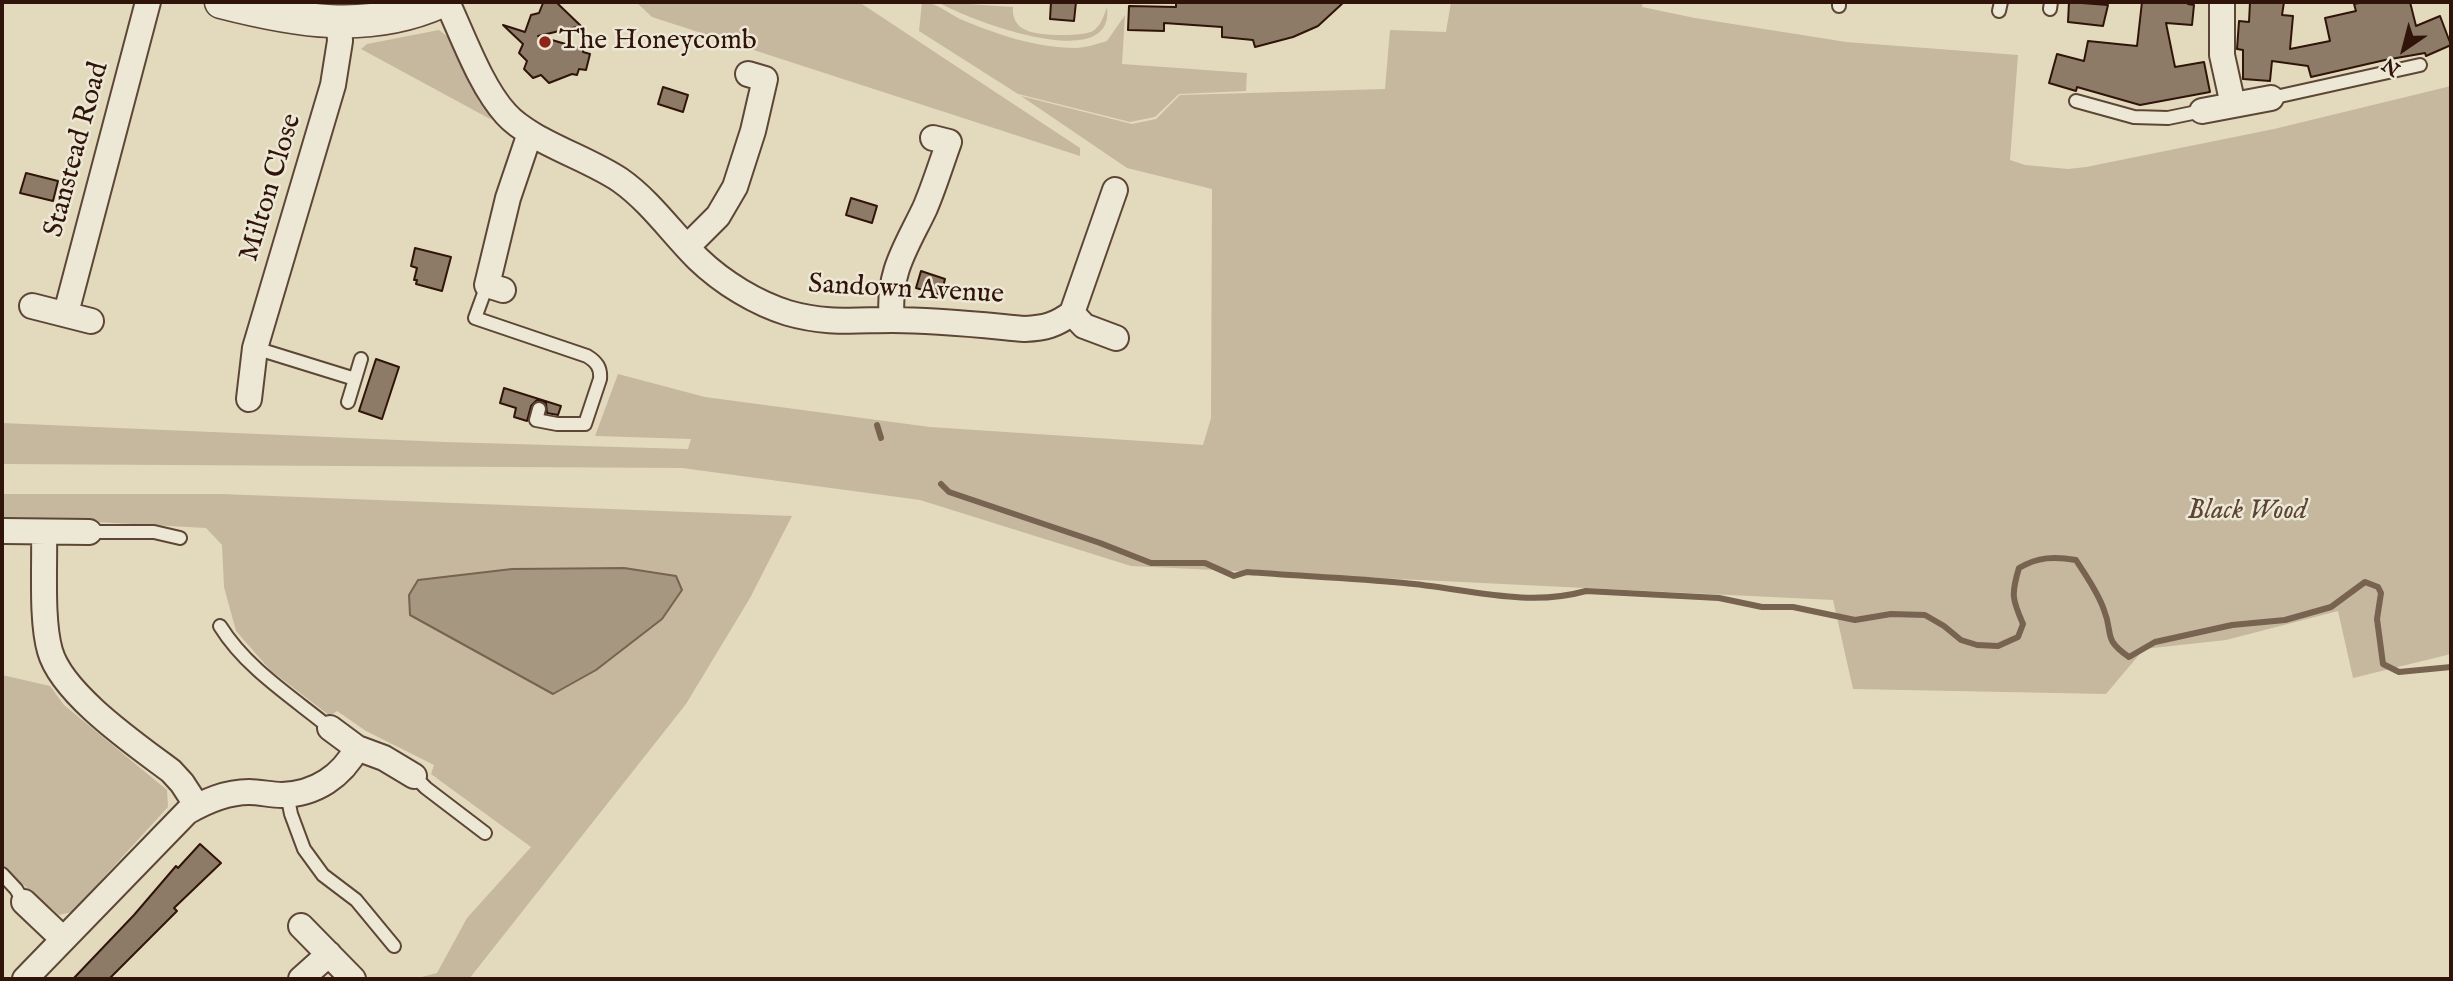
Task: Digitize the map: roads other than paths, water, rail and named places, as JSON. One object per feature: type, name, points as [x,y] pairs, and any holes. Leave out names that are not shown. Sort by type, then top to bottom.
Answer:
[{"type":"street","name":"Stanstead Road","points":[[66,313],[148,2]]},
{"type":"street","points":[[221,2],[298,19],[339,23],[379,20],[440,2]]},
{"type":"street","name":"Sandown Avenue","points":[[447,2],[506,115],[530,132],[621,181],[649,205],[712,271],[778,310],[834,322],[892,320],[1047,328],[1072,313]]},
{"type":"street","points":[[2222,2],[2222,55],[2233,105]]},
{"type":"street","name":"Milton Close","points":[[249,399],[247,360],[334,85],[339,52],[339,23]]},
{"type":"street","points":[[687,247],[718,216],[735,187],[753,131],[765,79],[748,74]]},
{"type":"street","points":[[2202,111],[2270,98]]},
{"type":"street","points":[[495,287],[508,198],[530,132]]},
{"type":"street","points":[[892,320],[892,288],[898,263],[925,207],[949,142],[933,138]]},
{"type":"street","points":[[1115,190],[1072,313],[1084,326],[1116,338]]},
{"type":"street","points":[[32,306],[91,321]]},
{"type":"street","points":[[4,531],[89,532]]},
{"type":"street","points":[[44,532],[46,637],[56,669],[86,703],[171,771],[183,783],[197,806]]},
{"type":"street","points":[[330,728],[358,748],[384,758],[414,776]]},
{"type":"street","points":[[25,979],[175,822],[197,806],[231,794],[287,794],[310,790],[330,780],[348,765],[358,748]]},
{"type":"street","points":[[24,902],[63,939]]},
{"type":"street","points":[[300,926],[353,979]]},
{"type":"street","points":[[301,979],[329,954]]},
{"type":"lane","points":[[2270,98],[2420,65]]},
{"type":"lane","points":[[2076,101],[2134,117],[2168,118],[2202,111]]},
{"type":"lane","points":[[495,287],[475,318],[587,356],[594,360],[601,372],[585,424],[557,425],[536,420],[539,409]]},
{"type":"lane","points":[[348,402],[361,359]]},
{"type":"lane","points":[[247,360],[355,379]]},
{"type":"lane","points":[[89,532],[154,532],[180,538]]},
{"type":"lane","points":[[220,626],[230,643],[254,666],[330,728]]},
{"type":"lane","points":[[414,776],[485,833]]},
{"type":"lane","points":[[287,794],[304,849],[323,875],[356,900],[394,946]]},
{"type":"lane","points":[[2,874],[24,902]]},
{"type":"waterway","points":[[877,425],[881,438]]},
{"type":"waterway","points":[[941,484],[949,492],[1151,563],[1205,563],[1234,576],[1247,572],[1365,580],[1518,597],[1541,598],[1586,591],[1719,598],[1762,607],[1793,607],[1855,620],[1891,614],[1925,615],[1961,640],[1977,645],[1998,646],[2018,637],[2023,624],[2014,591],[2019,568],[2053,558],[2076,560],[2104,610],[2112,640],[2129,657],[2155,642],[2232,625],[2285,620],[2331,607],[2365,582],[2378,587],[2381,593],[2377,619],[2383,664],[2399,672],[2451,667]]},
{"type":"place","name":"The Honeycomb","points":[[545,42]]},
{"type":"park label","name":"Black Wood","points":[[2247,512]]}]
